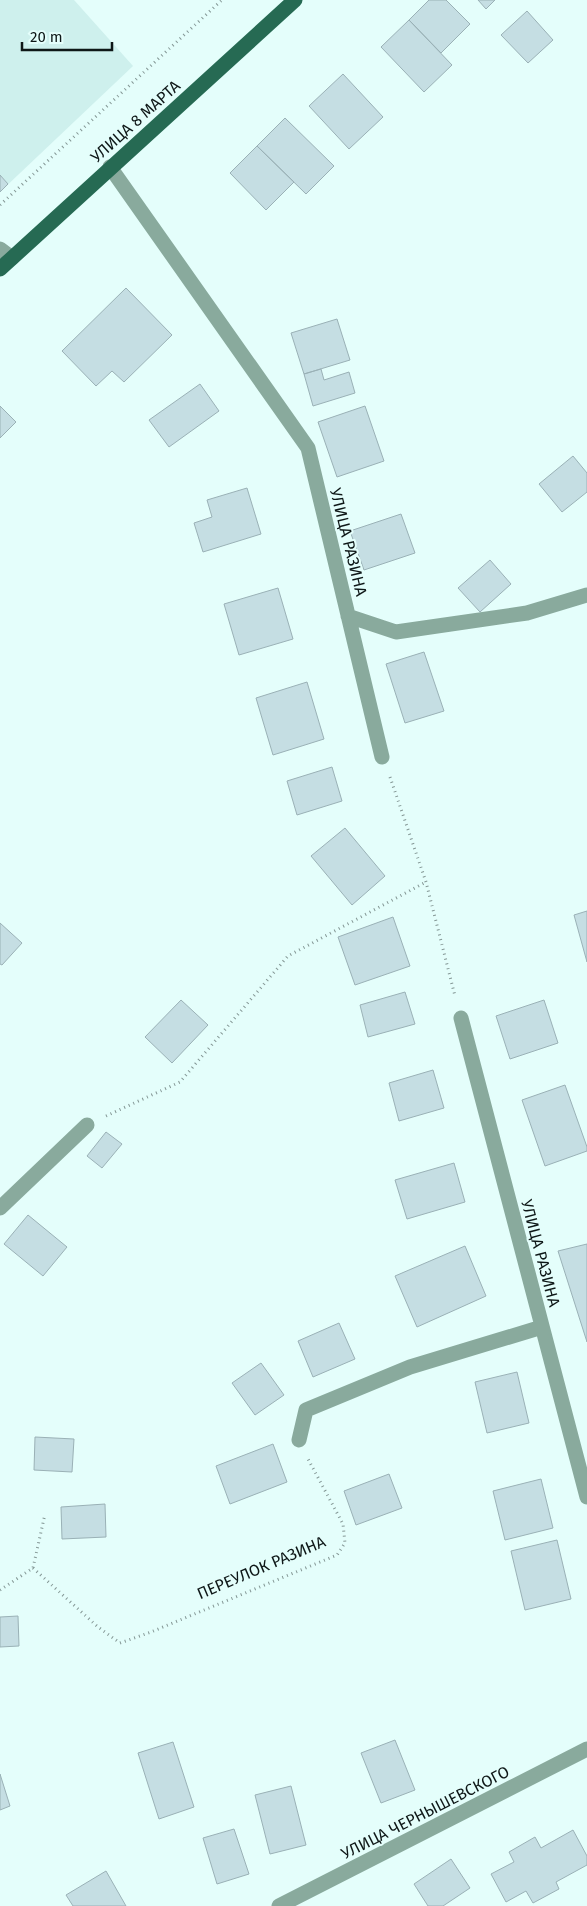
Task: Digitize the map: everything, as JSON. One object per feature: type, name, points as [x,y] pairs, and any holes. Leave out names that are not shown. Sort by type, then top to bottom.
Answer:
[{"type":"main road","name":"УЛИЦА 8 МАРТА","points":[[0,269],[6,254],[110,167],[295,0]]},
{"type":"street","name":"УЛИЦА РАЗИНА","points":[[110,167],[308,448],[382,757]]},
{"type":"street","points":[[348,616],[396,632],[528,613],[587,595]]},
{"type":"street","name":"УЛИЦА РАЗИНА","points":[[461,1018],[587,1497]]},
{"type":"street","points":[[0,1208],[87,1125]]},
{"type":"street","points":[[299,1440],[306,1410],[410,1367],[542,1327]]},
{"type":"street","name":"УЛИЦА ЧЕРНЫШЕВСКОГО","points":[[279,1906],[587,1749]]},
{"type":"path","points":[[0,205],[222,0]]},
{"type":"path","points":[[382,757],[426,882],[449,975]]},
{"type":"path","points":[[87,1125],[180,1082],[288,956],[426,882]]},
{"type":"path","name":"ПЕРЕУЛОК РАЗИНА","points":[[32,1568],[98,1627],[120,1643],[337,1555],[345,1543],[343,1524],[299,1440]]},
{"type":"path","points":[[0,1590],[32,1568],[45,1514]]},
{"type":"shaded area","points":[[0,0],[74,0],[133,66],[0,192]]},
{"type":"building","points":[[429,0],[446,0],[470,24],[441,53],[409,20]]},
{"type":"building","points":[[478,0],[495,0],[486,9]]},
{"type":"building","points":[[527,11],[553,40],[528,63],[501,35]]},
{"type":"building","points":[[409,20],[452,65],[424,92],[381,47]]},
{"type":"building","points":[[343,74],[383,117],[349,149],[309,106]]},
{"type":"building","points":[[285,118],[334,166],[306,194],[257,146]]},
{"type":"building","points":[[257,146],[294,182],[266,210],[230,173]]},
{"type":"building","points":[[0,175],[8,184],[0,192]]},
{"type":"building","points":[[126,288],[172,335],[124,382],[112,371],[96,386],[62,351]]},
{"type":"building","points":[[337,319],[350,360],[304,374],[291,333]]},
{"type":"building","points":[[321,369],[324,380],[349,372],[355,393],[313,406],[304,374]]},
{"type":"building","points":[[200,384],[219,411],[169,447],[149,420]]},
{"type":"building","points":[[0,406],[16,422],[0,438]]},
{"type":"building","points":[[365,406],[384,461],[337,477],[318,422]]},
{"type":"building","points":[[573,456],[587,473],[587,492],[562,512],[539,484]]},
{"type":"building","points":[[247,488],[261,534],[203,552],[194,523],[212,517],[207,500]]},
{"type":"building","points":[[401,514],[415,553],[364,570],[350,531]]},
{"type":"building","points":[[490,560],[511,584],[480,612],[458,588]]},
{"type":"building","points":[[278,588],[293,639],[239,655],[224,604]]},
{"type":"building","points":[[424,652],[444,711],[405,723],[386,664]]},
{"type":"building","points":[[307,682],[324,739],[273,755],[256,698]]},
{"type":"building","points":[[332,767],[342,801],[297,815],[287,781]]},
{"type":"building","points":[[345,828],[385,876],[352,905],[311,856]]},
{"type":"building","points":[[587,911],[587,962],[574,915]]},
{"type":"building","points":[[393,917],[410,966],[355,985],[338,937]]},
{"type":"building","points":[[0,923],[22,943],[2,965],[0,964]]},
{"type":"building","points":[[405,992],[415,1024],[368,1037],[360,1005]]},
{"type":"building","points":[[181,1000],[208,1025],[172,1063],[145,1037]]},
{"type":"building","points":[[544,1000],[558,1043],[510,1059],[496,1016]]},
{"type":"building","points":[[433,1070],[444,1108],[399,1121],[389,1083]]},
{"type":"building","points":[[565,1085],[587,1151],[545,1166],[522,1100]]},
{"type":"building","points":[[106,1132],[122,1144],[102,1168],[87,1156]]},
{"type":"building","points":[[454,1163],[465,1202],[407,1219],[395,1180]]},
{"type":"building","points":[[28,1215],[67,1247],[43,1276],[4,1244]]},
{"type":"building","points":[[587,1244],[587,1342],[558,1251]]},
{"type":"building","points":[[465,1246],[486,1296],[417,1327],[395,1276]]},
{"type":"building","points":[[339,1323],[355,1359],[313,1377],[298,1341]]},
{"type":"building","points":[[261,1363],[284,1395],[255,1415],[232,1383]]},
{"type":"building","points":[[517,1372],[529,1423],[487,1433],[475,1382]]},
{"type":"building","points":[[35,1437],[74,1439],[72,1472],[34,1470]]},
{"type":"building","points":[[273,1444],[287,1482],[230,1504],[216,1466]]},
{"type":"building","points":[[389,1474],[402,1508],[356,1525],[344,1491]]},
{"type":"building","points":[[541,1479],[553,1528],[505,1540],[493,1491]]},
{"type":"building","points":[[105,1504],[106,1537],[62,1539],[61,1507]]},
{"type":"building","points":[[557,1540],[571,1599],[525,1610],[511,1551]]},
{"type":"building","points":[[18,1616],[19,1646],[0,1647],[0,1617]]},
{"type":"building","points":[[395,1740],[415,1790],[381,1803],[361,1753]]},
{"type":"building","points":[[173,1742],[194,1807],[159,1819],[138,1753]]},
{"type":"building","points":[[0,1774],[10,1806],[0,1810]]},
{"type":"building","points":[[291,1786],[306,1845],[270,1854],[255,1795]]},
{"type":"building","points":[[234,1829],[249,1874],[217,1884],[203,1838]]},
{"type":"building","points":[[573,1830],[587,1856],[587,1865],[556,1882],[559,1889],[533,1903],[526,1891],[506,1902],[491,1874],[514,1862],[509,1852],[535,1837],[541,1848]]},
{"type":"building","points":[[451,1859],[470,1888],[443,1906],[428,1906],[414,1884]]},
{"type":"building","points":[[106,1871],[126,1906],[73,1906],[66,1895]]}]
